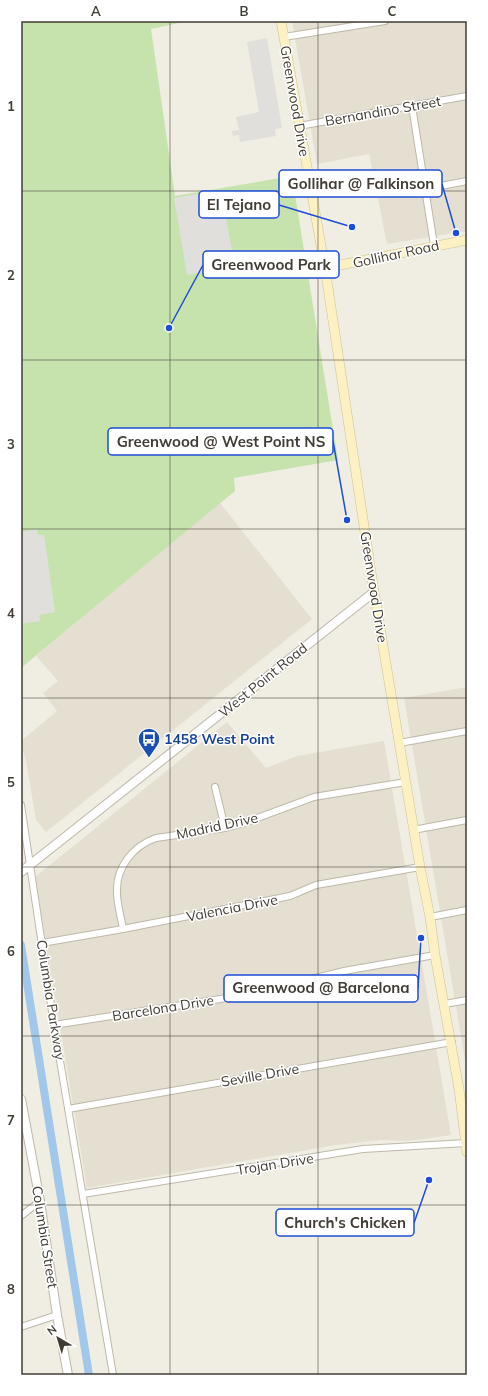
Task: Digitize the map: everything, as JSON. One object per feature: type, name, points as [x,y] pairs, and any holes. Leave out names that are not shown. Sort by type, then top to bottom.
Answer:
[{"type":"main road","name":"Greenwood Drive","points":[[281,21],[325,268],[374,592],[413,830],[430,916],[435,955],[452,1042],[463,1088],[466,1146]]},
{"type":"main road","name":"Gollihar Road","points":[[325,268],[434,245],[467,240]]},
{"type":"street","points":[[284,38],[385,21]]},
{"type":"street","name":"Bernandino Street","points":[[299,126],[467,96]]},
{"type":"street","points":[[412,106],[434,245]]},
{"type":"street","points":[[425,188],[467,181]]},
{"type":"street","name":"West Point Road","points":[[22,872],[374,592]]},
{"type":"street","points":[[399,743],[467,731]]},
{"type":"street","name":"Madrid Drive","points":[[123,930],[117,893],[118,879],[123,865],[137,848],[147,842],[156,838],[224,828],[244,823],[314,797],[406,782]]},
{"type":"street","points":[[215,787],[224,828]]},
{"type":"street","name":"Columbia Parkway","points":[[21,805],[54,1025],[113,1375]]},
{"type":"street","points":[[413,830],[467,820]]},
{"type":"street","name":"Valencia Drive","points":[[42,943],[123,930],[290,896],[316,885],[420,867]]},
{"type":"street","points":[[430,916],[467,910]]},
{"type":"street","name":"Barcelona Drive","points":[[54,1025],[246,995],[344,971],[435,955]]},
{"type":"street","points":[[445,1004],[467,1000]]},
{"type":"street","name":"Seville Drive","points":[[68,1109],[452,1042]]},
{"type":"street","name":"Columbia Street","points":[[21,1099],[40,1201],[57,1315],[68,1375]]},
{"type":"street","name":"Trojan Drive","points":[[83,1194],[363,1149],[466,1146]]},
{"type":"street","points":[[21,1216],[40,1201]]},
{"type":"street","points":[[21,1327],[57,1315]]},
{"type":"shaded area","points":[[292,21],[467,21],[467,231],[387,244],[369,154],[317,164]]},
{"type":"shaded area","points":[[267,38],[282,128],[275,129],[276,136],[240,142],[239,135],[233,136],[232,131],[239,130],[236,117],[259,112],[247,42]]},
{"type":"shaded area","points":[[221,190],[235,267],[187,275],[174,198]]},
{"type":"shaded area","points":[[220,503],[312,619],[46,832],[36,820],[21,741],[57,711],[43,693],[58,681],[36,656]]},
{"type":"shaded area","points":[[37,529],[38,535],[44,535],[55,612],[39,615],[40,621],[21,624],[21,532]]},
{"type":"shaded area","points":[[467,687],[467,1072],[404,698]]},
{"type":"shaded area","points":[[227,722],[266,768],[297,756],[384,741],[451,1135],[406,1141],[381,1140],[336,1145],[87,1188],[35,877]]},
{"type":"green space","points":[[21,21],[188,21],[151,29],[175,196],[292,176],[338,460],[234,478],[235,491],[21,668]]},
{"type":"waterway","points":[[21,945],[89,1375]]},
{"type":"place","name":"El Tejano","points":[[352,227]]},
{"type":"place","name":"Gollihar @ Falkinson","points":[[456,233]]},
{"type":"place","name":"Greenwood Park","points":[[169,328]]},
{"type":"place","name":"Greenwood @ West Point NS","points":[[347,520]]},
{"type":"place","name":"1458 West Point","points":[[149,758]]},
{"type":"place","name":"Greenwood @ Barcelona","points":[[421,938]]},
{"type":"place","name":"Church's Chicken","points":[[429,1180]]}]
